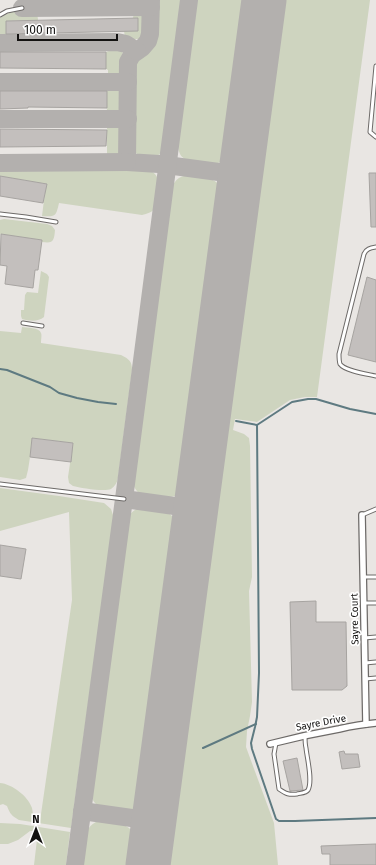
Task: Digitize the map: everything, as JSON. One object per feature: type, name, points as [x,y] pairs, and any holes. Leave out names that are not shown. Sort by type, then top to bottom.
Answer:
[{"type":"street","name":"Sayre Court","points":[[362,514],[366,724]]},
{"type":"street","name":"Sayre Drive","points":[[273,743],[376,723]]},
{"type":"lane","points":[[0,15],[7,11],[22,8]]},
{"type":"lane","points":[[376,66],[370,132],[376,137]]},
{"type":"lane","points":[[0,214],[56,222]]},
{"type":"lane","points":[[376,247],[366,250],[364,254],[339,354],[340,363],[346,369],[376,376]]},
{"type":"lane","points":[[23,323],[42,326]]},
{"type":"lane","points":[[0,484],[124,499]]},
{"type":"lane","points":[[362,514],[376,510]]},
{"type":"lane","points":[[363,577],[376,577]]},
{"type":"lane","points":[[364,603],[376,603]]},
{"type":"lane","points":[[364,638],[376,637]]},
{"type":"lane","points":[[365,662],[376,662]]},
{"type":"lane","points":[[365,679],[376,678]]},
{"type":"lane","points":[[273,743],[280,789],[289,795],[305,793],[310,785],[305,748],[305,736]]},
{"type":"green space","points":[[154,0],[185,0],[164,148],[157,156],[150,158],[138,155],[133,148],[133,86],[134,65],[150,48],[153,42]]},
{"type":"green space","points":[[195,0],[252,0],[232,145],[225,158],[212,165],[196,164],[186,160],[180,154],[178,147],[182,93]]},
{"type":"green space","points":[[275,0],[370,0],[317,397],[305,397],[290,400],[257,422],[235,419],[233,430],[244,434],[249,438],[250,446],[252,577],[249,591],[252,702],[246,747],[274,823],[278,865],[159,865]]},
{"type":"green space","points":[[18,10],[34,12],[38,20],[6,21],[6,37],[0,39],[0,18]]},
{"type":"green space","points":[[138,10],[144,12],[147,17],[148,24],[146,35],[141,39],[126,38],[124,31],[138,18],[133,18],[134,12]]},
{"type":"green space","points":[[109,46],[118,47],[121,49],[123,55],[122,71],[116,77],[108,77],[108,70],[106,69],[106,52],[109,51]]},
{"type":"green space","points":[[115,86],[122,91],[122,104],[117,111],[107,112],[106,87]]},
{"type":"green space","points":[[118,125],[121,129],[121,154],[117,158],[107,158],[107,126]]},
{"type":"green space","points":[[0,169],[151,171],[158,179],[156,207],[152,211],[142,215],[59,203],[55,215],[42,216],[46,184],[0,176]]},
{"type":"green space","points":[[192,175],[208,178],[217,182],[223,190],[225,196],[188,477],[180,494],[165,498],[154,498],[144,496],[137,492],[133,483],[147,358],[168,194],[179,178]]},
{"type":"green space","points":[[4,219],[47,224],[52,226],[55,230],[54,239],[51,242],[42,242],[42,240],[0,234],[0,220]]},
{"type":"green space","points":[[41,271],[49,277],[44,317],[34,321],[22,319],[21,310],[24,310],[25,295],[27,292],[38,293]]},
{"type":"green space","points":[[22,327],[40,331],[41,343],[121,355],[131,362],[132,370],[118,478],[116,484],[111,489],[98,490],[73,486],[69,483],[68,477],[73,443],[33,438],[26,478],[20,480],[0,477],[0,331],[21,333]]},
{"type":"green space","points":[[0,488],[104,503],[111,509],[113,515],[71,828],[19,820],[9,811],[7,806],[3,804],[0,805],[0,783],[19,791],[27,799],[32,808],[34,821],[40,821],[72,600],[69,512],[0,531]]},
{"type":"green space","points":[[138,508],[161,510],[168,513],[177,522],[180,538],[144,797],[133,809],[113,810],[98,806],[93,800],[91,791],[108,675],[128,519],[132,512]]},
{"type":"green space","points":[[98,821],[124,825],[132,831],[137,845],[135,865],[81,865],[86,834],[92,824]]},
{"type":"green space","points":[[0,823],[20,824],[70,832],[66,865],[34,865],[38,831],[30,831],[18,840],[8,844],[0,844]]},
{"type":"building","points":[[138,18],[138,31],[6,34],[6,21]]},
{"type":"building","points":[[0,52],[106,52],[106,69],[0,68]]},
{"type":"building","points":[[0,91],[107,91],[107,108],[28,107],[0,109]]},
{"type":"building","points":[[0,129],[107,130],[106,146],[0,147]]},
{"type":"building","points":[[369,173],[376,173],[376,227],[371,227]]},
{"type":"building","points":[[0,176],[47,184],[43,203],[0,196]]},
{"type":"building","points":[[1,234],[42,240],[38,270],[35,270],[33,288],[5,284],[7,266],[0,265]]},
{"type":"building","points":[[367,277],[376,280],[376,362],[348,355]]},
{"type":"building","points":[[32,438],[73,443],[71,462],[30,457]]},
{"type":"building","points":[[0,545],[26,549],[21,579],[0,576]]},
{"type":"building","points":[[316,601],[316,622],[346,622],[347,686],[342,690],[292,690],[290,602]]},
{"type":"building","points":[[344,751],[345,754],[358,754],[360,767],[342,769],[339,752]]},
{"type":"building","points":[[297,758],[303,790],[290,791],[283,761]]},
{"type":"building","points":[[376,844],[376,865],[330,865],[330,854],[322,854],[321,846]]},
{"type":"waterway","points":[[0,369],[7,370],[50,387],[59,393],[77,398],[116,404]]},
{"type":"waterway","points":[[236,421],[257,425],[292,402],[308,399],[316,399],[350,409],[376,414]]},
{"type":"waterway","points":[[257,425],[259,673],[257,717],[251,743],[252,749],[276,819],[279,821],[376,818]]},
{"type":"waterway","points":[[203,748],[256,724]]},
{"type":"taxiway","points":[[151,0],[150,34],[148,41],[142,48],[132,55],[128,62],[127,162],[159,164],[241,175]]},
{"type":"taxiway","points":[[75,865],[189,0]]},
{"type":"taxiway","points":[[22,8],[151,7]]},
{"type":"taxiway","points":[[0,43],[117,42],[126,44],[137,51]]},
{"type":"taxiway","points":[[0,82],[128,82]]},
{"type":"taxiway","points":[[0,119],[128,119]]},
{"type":"taxiway","points":[[0,163],[127,162]]},
{"type":"taxiway","points":[[124,499],[196,509]]},
{"type":"taxiway","points":[[82,811],[153,821]]},
{"type":"runway","points":[[148,865],[264,0]]}]
